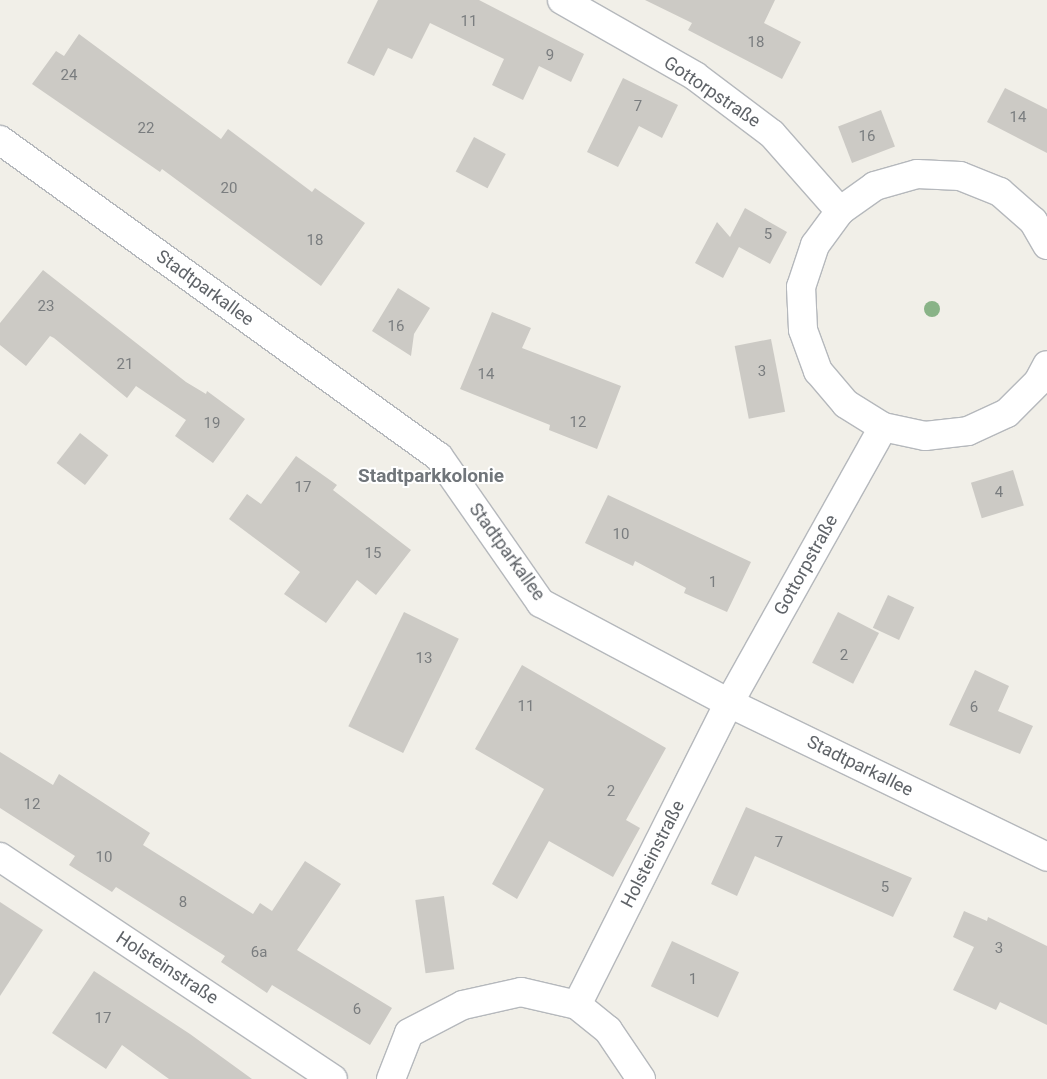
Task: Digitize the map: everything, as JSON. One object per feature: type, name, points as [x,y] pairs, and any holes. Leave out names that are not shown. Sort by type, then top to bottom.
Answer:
[{"type":"street","name":"Gottorpstraße","points":[[562,0],[695,76],[772,134],[840,211]]},
{"type":"street","name":"Stadtparkallee","points":[[0,140],[439,458],[541,603],[729,703],[1047,857]]},
{"type":"street","points":[[1047,245],[1033,221],[1000,192],[960,176],[917,174],[875,186],[840,211],[815,246],[801,287],[803,330],[818,371],[846,404],[883,427],[925,436],[968,431],[1007,413],[1038,382],[1047,365]]},
{"type":"street","name":"Gottorpstraße","points":[[729,703],[883,427]]},
{"type":"street","name":"Holsteinstraße","points":[[577,1005],[729,703]]},
{"type":"street","name":"Holsteinstraße","points":[[0,857],[333,1079]]},
{"type":"street","points":[[391,1079],[410,1033],[463,1005],[521,992],[577,1005],[608,1030],[640,1079]]},
{"type":"building","points":[[378,0],[479,0],[584,54],[571,82],[539,66],[523,100],[492,85],[504,59],[430,23],[412,59],[388,48],[374,76],[347,63]]},
{"type":"building","points":[[645,0],[775,0],[764,23],[801,42],[782,79],[688,30],[692,23]]},
{"type":"building","points":[[79,34],[221,139],[228,129],[312,192],[315,188],[365,223],[321,286],[162,169],[160,172],[32,84],[56,51],[64,56]]},
{"type":"building","points":[[623,78],[678,105],[662,138],[639,126],[618,167],[587,152]]},
{"type":"building","points":[[1005,88],[1047,109],[1047,153],[987,122]]},
{"type":"building","points":[[881,110],[895,146],[852,163],[838,126]]},
{"type":"building","points":[[474,137],[506,154],[487,188],[456,171]]},
{"type":"building","points":[[745,208],[787,232],[770,264],[739,247],[723,278],[695,263],[717,222],[730,237]]},
{"type":"building","points":[[43,270],[186,382],[206,394],[207,391],[245,419],[213,463],[175,436],[186,420],[136,386],[127,398],[54,338],[50,336],[26,366],[0,345],[0,323]]},
{"type":"building","points":[[398,288],[430,308],[414,334],[411,356],[372,331]]},
{"type":"building","points":[[492,312],[531,328],[522,348],[621,386],[597,449],[549,430],[550,425],[460,389]]},
{"type":"building","points":[[771,339],[785,412],[749,419],[735,346]]},
{"type":"building","points":[[80,433],[108,455],[85,485],[57,463]]},
{"type":"building","points":[[296,456],[337,485],[333,490],[411,550],[376,595],[357,580],[326,623],[284,594],[300,572],[229,519],[247,494],[261,504]]},
{"type":"building","points":[[1013,470],[1024,505],[982,518],[971,483]]},
{"type":"building","points":[[608,495],[751,562],[727,612],[684,593],[686,588],[635,561],[633,566],[585,543]]},
{"type":"building","points":[[888,595],[914,607],[899,640],[873,628]]},
{"type":"building","points":[[404,612],[459,639],[403,753],[348,726]]},
{"type":"building","points":[[838,612],[879,633],[853,684],[812,663]]},
{"type":"building","points":[[522,665],[666,748],[626,820],[640,828],[613,877],[549,841],[517,899],[492,884],[544,789],[475,749]]},
{"type":"building","points":[[975,670],[1009,686],[998,711],[1033,726],[1020,754],[949,725]]},
{"type":"building","points":[[0,752],[53,785],[59,774],[150,833],[143,845],[253,914],[260,903],[272,911],[305,861],[341,884],[297,950],[392,1008],[370,1045],[272,985],[267,993],[221,962],[225,956],[116,887],[112,892],[69,865],[75,856],[0,808]]},
{"type":"building","points":[[746,807],[912,878],[893,917],[755,856],[737,896],[711,884]]},
{"type":"building","points":[[444,896],[454,969],[426,973],[415,900]]},
{"type":"building","points":[[0,902],[43,930],[0,996]]},
{"type":"building","points":[[964,911],[987,921],[988,917],[1047,946],[1047,1025],[1000,1002],[996,1010],[953,990],[974,947],[953,937]]},
{"type":"building","points":[[672,941],[739,972],[718,1018],[651,986]]},
{"type":"building","points":[[94,971],[190,1034],[252,1079],[169,1079],[122,1045],[106,1069],[52,1033]]},
{"type":"district","name":"Stadtparkkolonie","points":[[431,476]]}]
